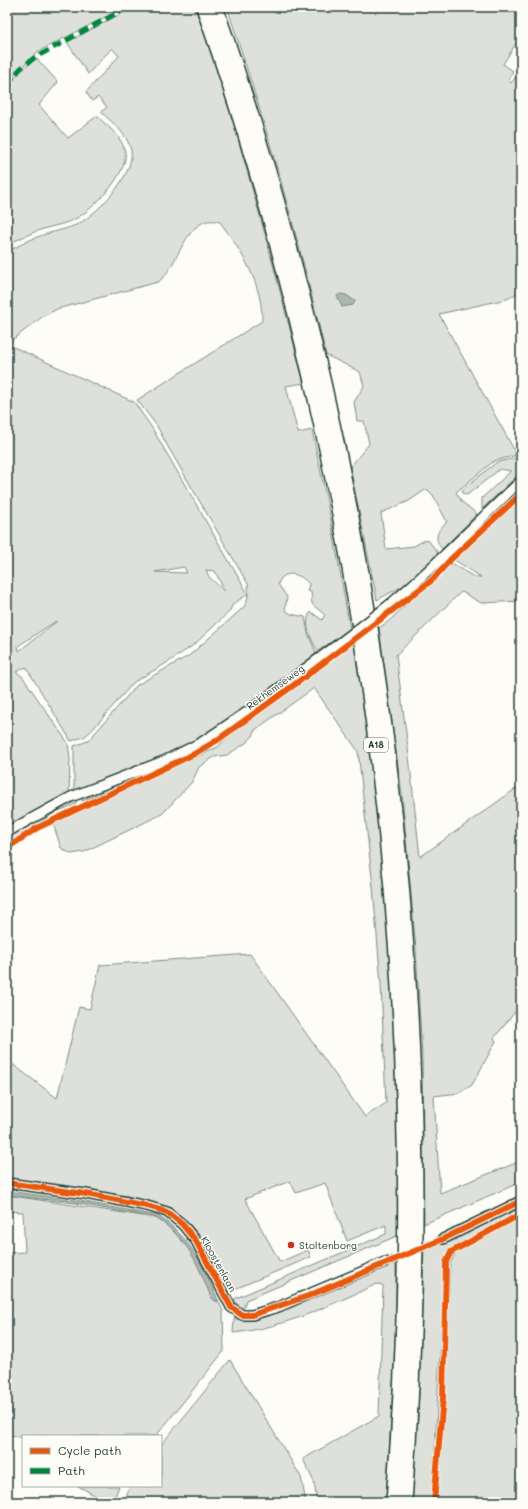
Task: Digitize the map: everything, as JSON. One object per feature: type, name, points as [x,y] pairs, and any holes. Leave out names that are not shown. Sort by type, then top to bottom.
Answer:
[{"type":"highway","name":"A18","points":[[203,7],[250,151],[302,341],[340,516],[373,718],[393,896],[400,998],[405,1116],[405,1271],[400,1421],[393,1502]]},
{"type":"highway","name":"A18","points":[[216,7],[262,149],[314,338],[352,516],[383,706],[405,900],[416,1116],[416,1267],[411,1421],[405,1502]]},
{"type":"street","name":"Rekhemseweg","points":[[7,832],[71,797],[166,760],[202,742],[250,710],[418,582],[469,530],[521,481]]},
{"type":"street","name":"Kloosterlaan","points":[[7,1183],[86,1194],[147,1206],[167,1212],[182,1224],[196,1241],[232,1307],[242,1315],[252,1315],[278,1308],[385,1262]]},
{"type":"street","points":[[443,1239],[521,1201]]},
{"type":"shaded area","points":[[7,7],[125,7],[37,52],[7,83]]},
{"type":"shaded area","points":[[134,7],[195,7],[226,96],[265,234],[304,383],[286,386],[298,433],[312,430],[332,526],[350,629],[318,651],[313,643],[307,621],[311,612],[322,620],[325,615],[312,604],[311,592],[307,591],[309,584],[306,580],[293,574],[284,576],[278,584],[287,597],[285,610],[291,614],[305,617],[308,633],[316,653],[258,699],[198,739],[158,759],[74,791],[74,746],[88,741],[137,685],[190,655],[244,607],[247,601],[248,584],[157,426],[137,400],[262,321],[259,294],[255,281],[243,256],[220,222],[208,221],[199,225],[191,232],[172,265],[158,282],[57,309],[42,317],[7,344],[7,252],[26,242],[78,224],[86,219],[114,192],[127,171],[131,160],[131,150],[127,139],[101,112],[107,107],[98,97],[92,101],[86,92],[119,56],[112,48],[88,74],[67,42]]},
{"type":"shaded area","points":[[227,7],[521,7],[521,40],[519,39],[503,64],[513,71],[508,80],[511,83],[521,70],[521,291],[507,299],[439,314],[517,455],[494,461],[456,492],[462,502],[477,514],[442,549],[439,545],[437,535],[447,522],[433,495],[428,490],[425,490],[409,501],[381,513],[386,549],[414,546],[428,540],[438,553],[414,580],[377,600],[350,467],[369,444],[364,421],[357,421],[354,402],[364,386],[360,372],[326,355],[316,311],[281,180]]},
{"type":"shaded area","points":[[36,58],[58,82],[39,105],[68,138],[97,116],[112,130],[122,143],[125,157],[123,167],[110,188],[92,207],[83,214],[67,222],[34,232],[7,245],[7,87],[21,70]]},
{"type":"shaded area","points":[[340,294],[346,295],[355,301],[353,305],[342,307],[337,296]]},
{"type":"shaded area","points":[[7,344],[134,402],[152,428],[248,594],[233,604],[229,612],[195,644],[170,661],[134,682],[84,737],[71,741],[26,667],[16,672],[22,676],[68,743],[70,759],[69,796],[7,827]],"holes":[[[184,567],[187,573],[155,572]],[[206,570],[215,571],[225,592],[209,577]],[[56,621],[19,651],[18,646]]]},
{"type":"shaded area","points":[[521,457],[521,472],[482,509],[482,498],[511,471],[500,469],[467,495],[462,493],[463,489],[497,462]]},
{"type":"shaded area","points":[[521,484],[521,491],[514,498],[485,524],[461,541]]},
{"type":"shaded area","points":[[521,496],[521,601],[481,603],[462,592],[396,655],[420,857],[521,785],[521,1032],[515,1012],[494,1038],[496,1041],[472,1085],[459,1093],[434,1096],[440,1193],[521,1161],[521,1182],[424,1224],[422,1056],[416,949],[402,794],[379,628],[389,621],[450,562],[474,577],[481,577],[453,559]]},
{"type":"shaded area","points":[[356,641],[378,807],[387,910],[395,1049],[399,1235],[246,1300],[243,1310],[237,1306],[234,1299],[386,1234],[386,1225],[347,1241],[325,1183],[296,1193],[290,1181],[245,1199],[280,1262],[308,1250],[311,1257],[230,1291],[199,1235],[185,1220],[166,1208],[128,1196],[7,1180],[7,1060],[57,1098],[79,1007],[90,1009],[100,965],[250,954],[365,1117],[386,1103],[381,984],[373,887],[358,751],[314,688],[255,730],[253,736],[246,743],[227,755],[214,757],[199,767],[192,782],[162,814],[84,852],[71,854],[61,848],[52,820],[59,815],[96,802],[218,747],[226,738]]},
{"type":"shaded area","points":[[133,779],[133,781],[82,801],[82,799]]},
{"type":"shaded area","points":[[76,800],[76,804],[56,812],[62,805]]},
{"type":"shaded area","points":[[56,812],[7,845],[7,835],[46,815]]},
{"type":"shaded area","points":[[7,1191],[75,1200],[158,1216],[178,1232],[187,1242],[201,1264],[218,1300],[215,1301],[211,1297],[191,1253],[184,1243],[177,1234],[156,1218],[75,1203],[7,1195]]},
{"type":"shaded area","points":[[7,1195],[156,1218],[168,1226],[177,1235],[192,1255],[223,1311],[224,1351],[157,1435],[22,1435],[22,1438],[7,1434],[7,1253],[25,1252],[23,1212],[7,1211]]},
{"type":"shaded area","points":[[521,1206],[521,1212],[449,1250],[445,1258],[432,1502],[412,1502],[418,1416],[424,1250],[490,1222]]},
{"type":"shaded area","points":[[521,1217],[521,1502],[436,1502],[446,1365],[450,1264],[456,1252]]},
{"type":"shaded area","points":[[396,1263],[396,1338],[386,1502],[317,1502],[314,1482],[303,1459],[379,1416],[383,1285],[377,1284],[307,1314],[271,1326],[233,1333],[234,1319],[253,1319],[289,1308]]},
{"type":"shaded area","points":[[230,1360],[301,1477],[306,1502],[124,1502],[130,1487],[162,1487],[162,1444]]},
{"type":"shaded area","points":[[80,1487],[119,1487],[113,1502],[107,1502]]},
{"type":"tunnel","points":[[385,1262],[443,1239]]},
{"type":"marked path","points":[[7,85],[20,69],[34,58],[128,7]]},
{"type":"cycle path","points":[[7,848],[37,828],[194,754],[216,741],[294,685],[432,580],[451,559],[521,494]]},
{"type":"cycle path","points":[[7,1183],[86,1194],[147,1206],[167,1212],[182,1224],[196,1241],[231,1307],[242,1315],[252,1315],[308,1296],[443,1239],[521,1201]]},
{"type":"cycle path","points":[[434,1502],[443,1397],[446,1262],[451,1252],[521,1214]]},
{"type":"place","name":"Stoltenborg","points":[[291,1245]]}]
